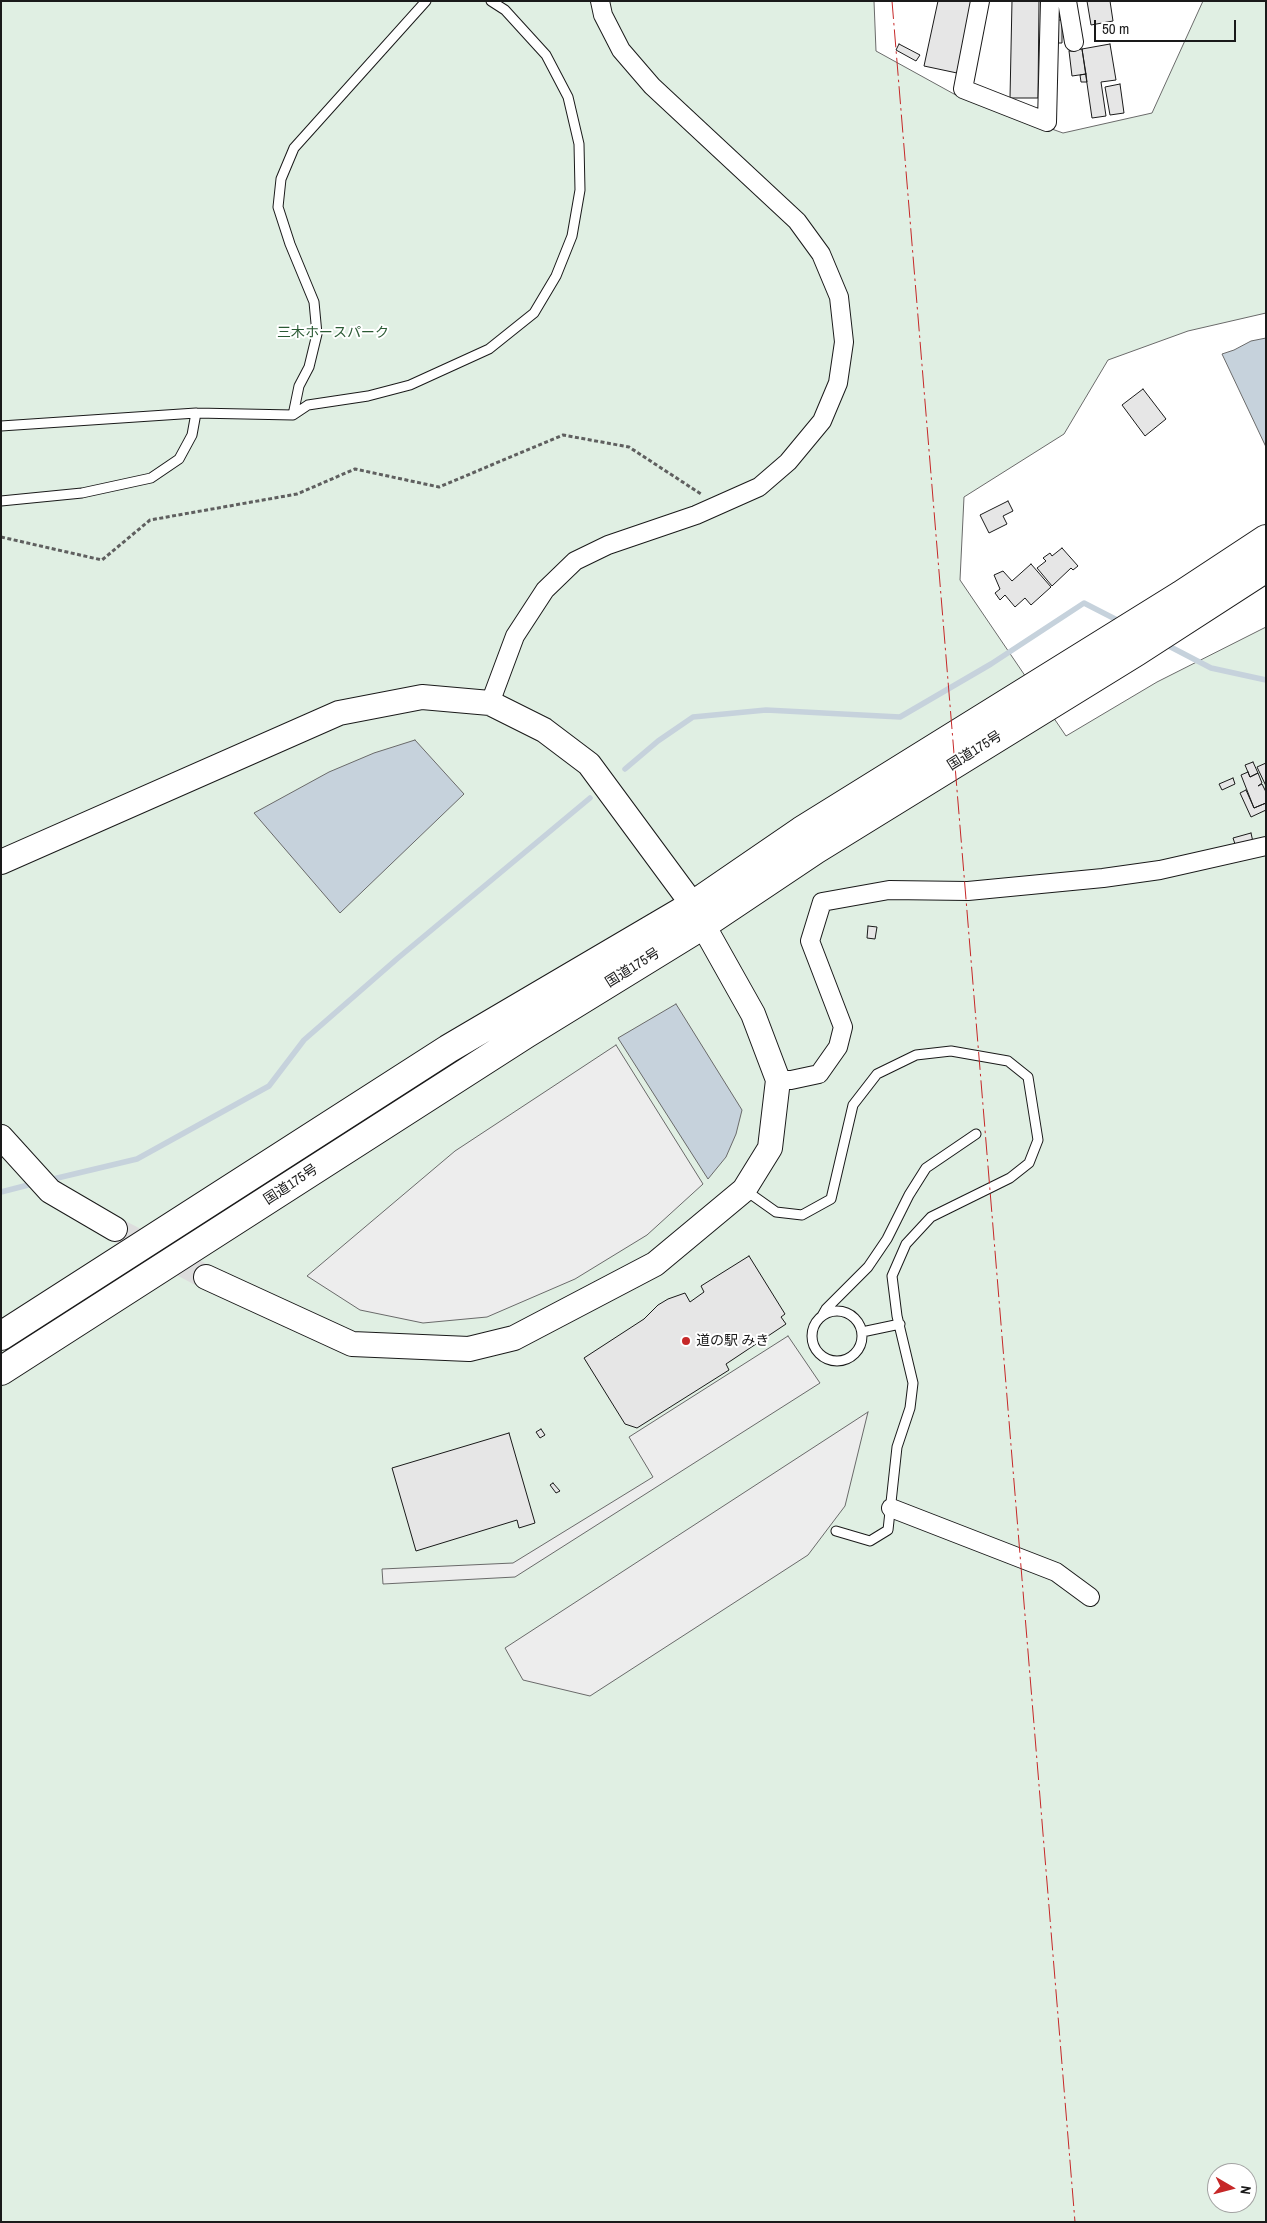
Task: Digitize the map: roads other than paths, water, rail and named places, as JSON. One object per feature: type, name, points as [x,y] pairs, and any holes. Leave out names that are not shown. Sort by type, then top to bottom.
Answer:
[{"type":"highway","name":"国道175号","points":[[1,1371],[526,1034],[698,915],[801,831],[1181,595],[1266,539]]},
{"type":"highway","name":"国道175号","points":[[1,1336],[448,1050],[815,850],[1136,652],[1266,568]]},
{"type":"highway","points":[[1136,652],[1201,624],[1266,589]]},
{"type":"street","points":[[490,703],[515,636],[545,590],[575,561],[608,545],[696,515],[759,487],[788,462],[822,421],[838,383],[844,342],[839,297],[821,254],[797,221],[652,86],[621,50],[603,15],[600,1]]},
{"type":"street","points":[[980,1],[963,89],[1047,122],[1050,1]]},
{"type":"street","points":[[1067,1],[1074,42]]},
{"type":"street","points":[[1,862],[339,713],[422,697],[490,703],[544,730],[589,764],[698,915],[753,1014],[778,1080],[770,1148],[744,1190],[655,1264],[514,1338],[468,1349],[352,1344],[206,1277]]},
{"type":"street","points":[[778,1080],[791,1080],[819,1074],[838,1047],[843,1027],[810,941],[822,902],[889,890],[968,891],[1113,876],[1160,870],[1266,846]]},
{"type":"street","points":[[1,1137],[50,1191],[115,1229]]},
{"type":"street","points":[[891,1508],[1056,1572],[1090,1597]]},
{"type":"lane","points":[[293,415],[299,386],[309,367],[317,334],[314,302],[290,244],[278,207],[281,178],[294,148],[426,1]]},
{"type":"lane","points":[[1,426],[196,413],[293,415],[308,405],[368,396],[410,385],[490,349],[534,313],[556,276],[572,236],[580,190],[579,144],[568,97],[546,55],[505,10],[491,1]]},
{"type":"lane","points":[[1,501],[82,493],[151,478],[180,459],[192,435],[196,413]]},
{"type":"lane","points":[[744,1190],[776,1212],[802,1215],[831,1199],[853,1106],[877,1074],[916,1054],[951,1051],[1008,1061],[1028,1078],[1038,1140],[1029,1163],[1010,1178],[931,1217],[906,1244],[892,1276],[913,1383],[910,1408],[897,1447],[888,1530],[870,1541],[836,1530]]},
{"type":"lane","points":[[822,1316],[830,1312],[846,1312],[859,1324],[862,1332],[859,1347],[848,1358],[841,1360],[826,1358],[815,1347],[813,1330],[826,1309],[868,1268],[887,1239],[909,1195],[926,1168],[976,1134]]},
{"type":"lane","points":[[862,1332],[900,1324]]},
{"type":"waterway","points":[[625,769],[658,741],[693,717],[766,710],[900,717],[991,664],[1084,603],[1121,622]]},
{"type":"waterway","points":[[1163,643],[1211,668],[1266,680]]},
{"type":"waterway","points":[[49,1180],[137,1159],[269,1086],[304,1040],[398,958],[590,798]]},
{"type":"waterway","points":[[1,1192],[36,1183]]},
{"type":"tunnel","points":[[115,1229],[206,1277]]},
{"type":"place","name":"道の駅 みき","points":[[686,1341]]},
{"type":"park label","name":"三木ホースパーク","points":[[333,333]]}]
